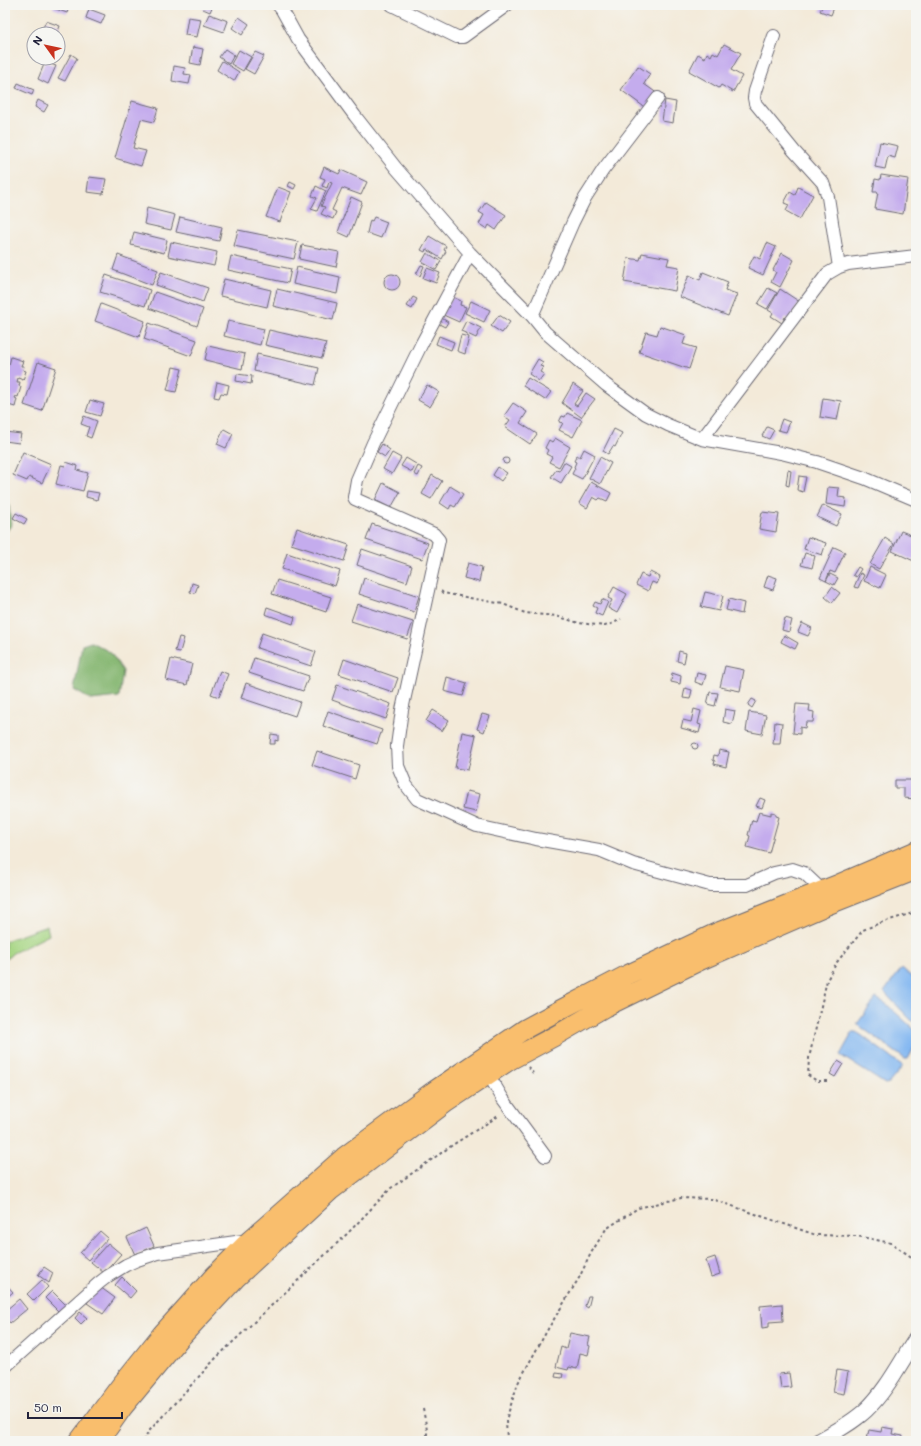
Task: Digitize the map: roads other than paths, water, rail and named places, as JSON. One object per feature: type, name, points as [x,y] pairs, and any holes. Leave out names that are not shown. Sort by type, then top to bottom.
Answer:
[{"type":"highway","points":[[79,1441],[162,1334],[200,1290],[250,1240],[319,1179],[373,1135],[431,1093],[525,1030],[620,979],[716,933],[916,851]]},
{"type":"highway","points":[[99,1441],[123,1407],[176,1343],[236,1278],[330,1191],[447,1102],[510,1060],[605,1007],[701,960],[825,906],[916,870]]},
{"type":"street","points":[[392,5],[457,37],[463,37],[507,5]]},
{"type":"street","points":[[283,7],[298,38],[354,116],[396,168],[470,253],[532,316],[545,332],[606,385],[646,414],[668,425],[702,438],[781,453],[817,462],[864,478],[916,500]]},
{"type":"street","points":[[774,36],[754,91],[755,103],[794,151],[823,182],[828,197],[839,267]]},
{"type":"street","points":[[532,316],[585,198],[603,170],[658,98]]},
{"type":"street","points":[[470,253],[422,343],[373,443],[358,480],[354,497],[434,534],[439,540],[402,710],[397,746],[398,766],[406,785],[417,798],[477,826],[536,839],[599,850],[633,864],[710,885],[747,885],[774,873],[792,869],[804,874],[822,890]]},
{"type":"street","points":[[702,438],[827,274],[848,264],[916,256]]},
{"type":"street","points":[[488,1074],[510,1109],[545,1156]]},
{"type":"street","points":[[5,1367],[98,1284],[126,1265],[158,1253],[250,1240]]},
{"type":"street","points":[[819,1441],[845,1426],[865,1410],[880,1395],[916,1339]]},
{"type":"water","points":[[902,968],[916,981],[916,1024],[884,992]]},
{"type":"water","points":[[876,998],[885,1003],[916,1031],[916,1044],[908,1059],[905,1059],[857,1024]]},
{"type":"water","points":[[853,1032],[861,1035],[903,1066],[889,1083],[885,1084],[840,1055]]}]
